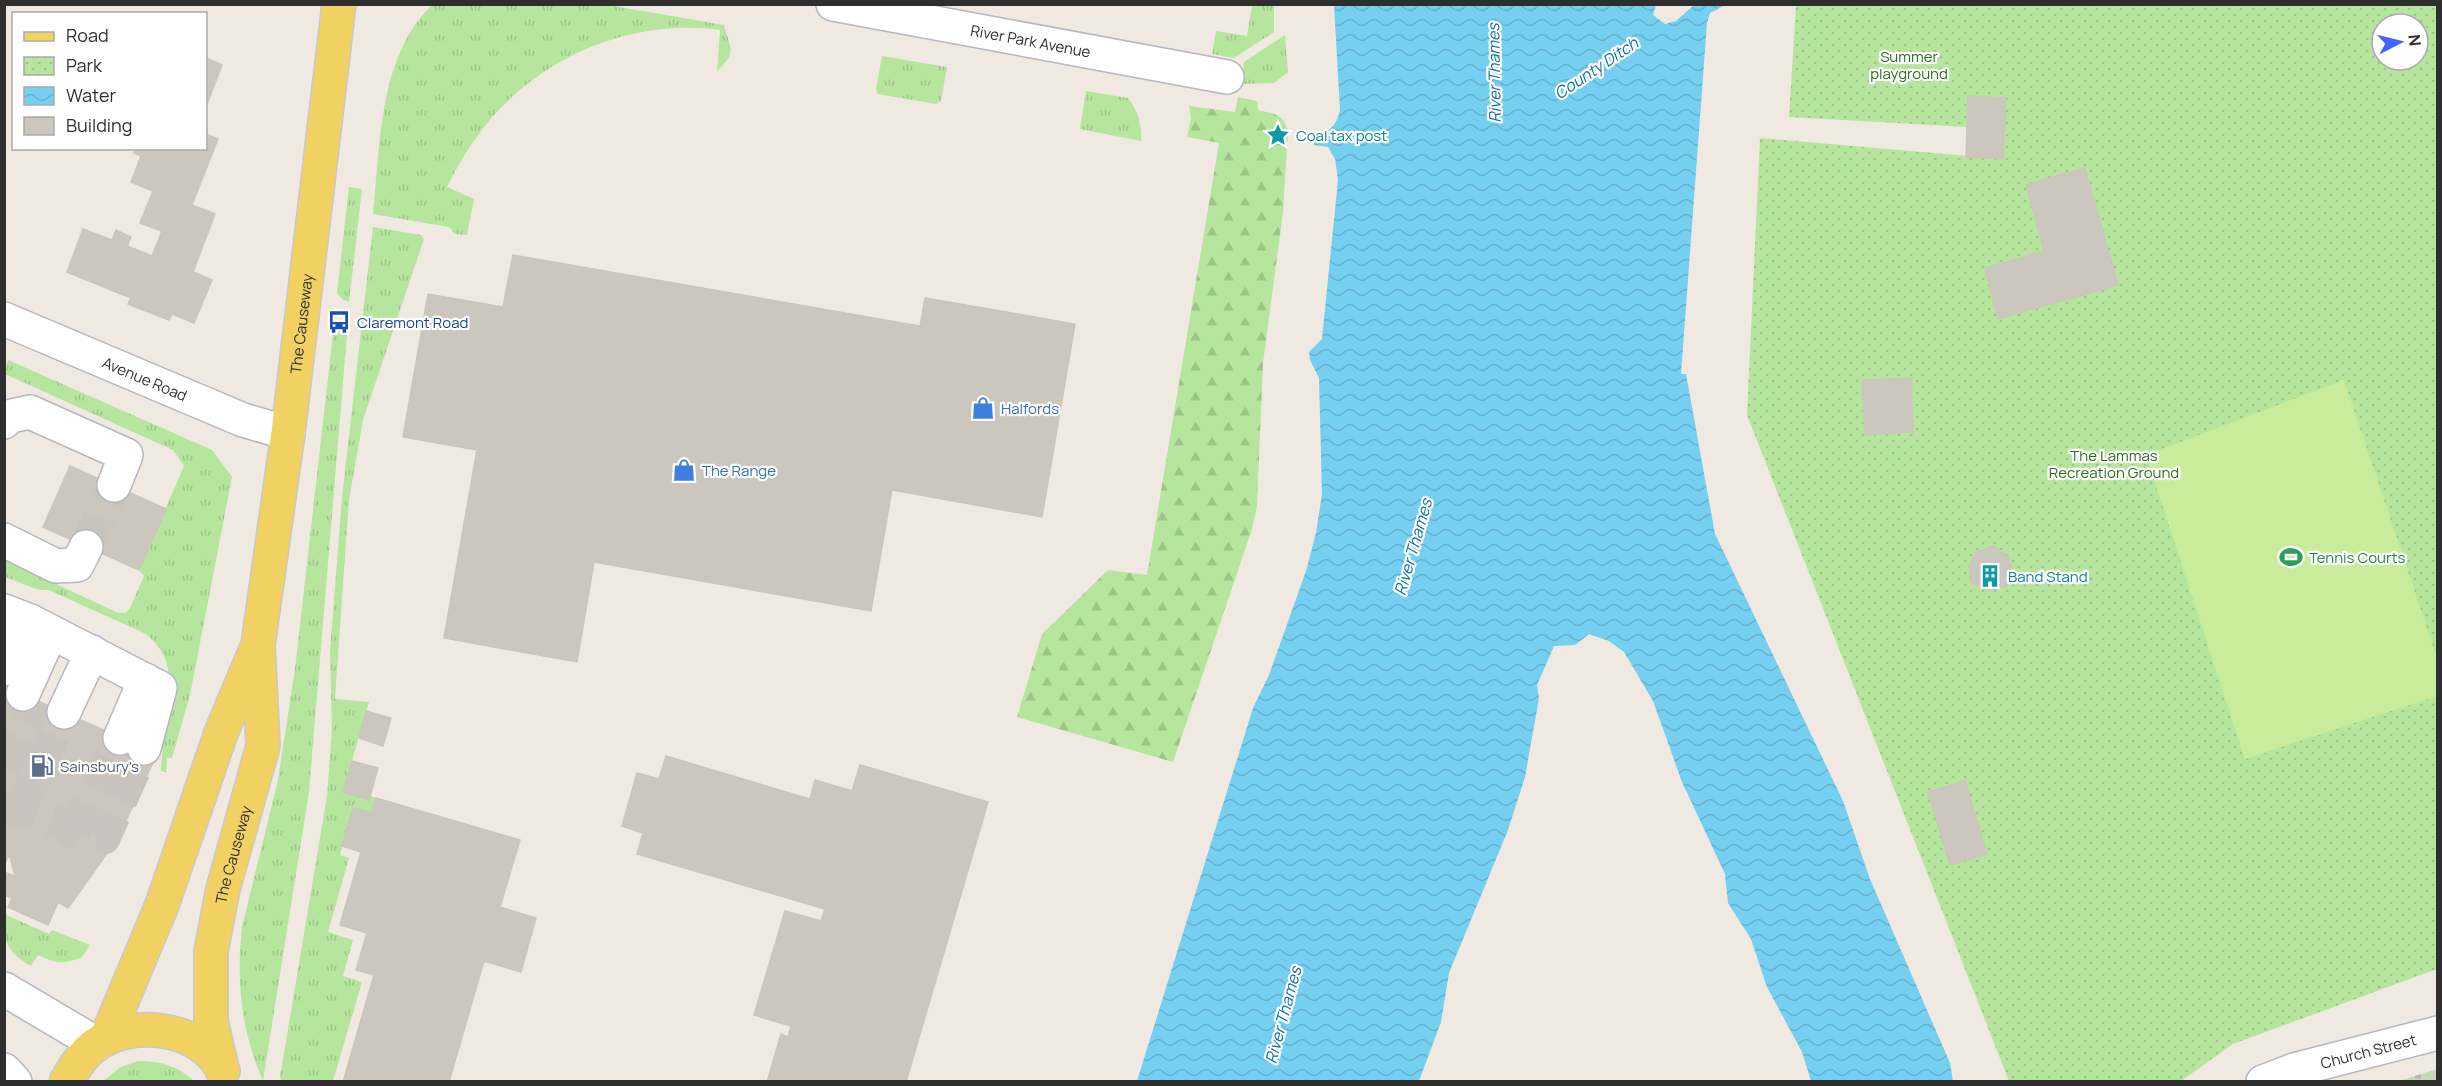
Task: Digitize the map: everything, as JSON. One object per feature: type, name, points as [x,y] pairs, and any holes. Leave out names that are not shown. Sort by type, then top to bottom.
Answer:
[{"type":"main road","name":"The Causeway","points":[[225,1073],[211,1022],[211,951],[223,889],[263,746],[258,645],[288,433],[339,4]]},
{"type":"main road","name":"The Causeway","points":[[101,1042],[162,906],[221,733],[258,645]]},
{"type":"main road","points":[[66,1082],[79,1060],[101,1042],[129,1031],[147,1028],[175,1033],[200,1045],[225,1073]]},
{"type":"street","name":"River Park Avenue","points":[[833,4],[1227,77]]},
{"type":"street","name":"Avenue Road","points":[[4,319],[243,420],[288,433]]},
{"type":"street","points":[[4,422],[7,417],[30,412],[126,455],[114,485]]},
{"type":"street","points":[[4,540],[56,566],[76,565],[86,547]]},
{"type":"street","points":[[59,636],[160,688],[132,743]]},
{"type":"street","points":[[43,700],[59,636]]},
{"type":"street","points":[[43,700],[59,636]]},
{"type":"street","points":[[43,700],[59,636]]},
{"type":"street","points":[[4,989],[101,1042]]},
{"type":"street","name":"Church Street","points":[[2263,1082],[2294,1070],[2438,1034]]},
{"type":"street","points":[[4,1070],[15,1082]]},
{"type":"green space","points":[[433,4],[608,5],[724,25],[731,51],[728,59],[717,71],[720,30],[688,28],[655,30],[624,36],[593,46],[536,77],[489,121],[471,144],[447,187],[474,199],[467,235],[455,234],[449,227],[373,214],[381,131],[392,75],[415,25]]},
{"type":"green space","points":[[1252,5],[1274,5],[1274,32],[1234,58],[1212,54],[1216,31],[1247,36]]},
{"type":"green space","name":"The Lammas Recreation Ground","points":[[1796,5],[2437,5],[2437,969],[2233,1044],[2181,1081],[2009,1081],[1747,415],[1760,138],[2003,159],[2006,98],[1969,97],[1967,127],[1789,117]]},
{"type":"green space","points":[[1285,35],[1288,72],[1274,83],[1241,84],[1244,62]]},
{"type":"green space","points":[[882,56],[947,67],[941,101],[936,104],[878,94],[876,89]]},
{"type":"green space","points":[[1086,91],[1128,98],[1139,118],[1141,141],[1080,129]]},
{"type":"green space","points":[[1238,97],[1257,101],[1258,110],[1281,118],[1288,131],[1283,212],[1263,363],[1257,506],[1252,529],[1173,762],[1017,717],[1042,634],[1108,570],[1147,575],[1219,143],[1187,137],[1191,118],[1189,106],[1235,112]]},
{"type":"green space","points":[[349,187],[362,189],[349,302],[337,293]]},
{"type":"green space","points":[[373,227],[421,235],[424,239],[363,420],[349,500],[335,699],[369,702],[343,792],[368,800],[370,796],[376,798],[372,813],[353,808],[340,855],[349,858],[328,932],[353,940],[343,976],[362,982],[333,1081],[281,1081],[327,796],[332,728],[330,651],[342,497]]},
{"type":"green space","points":[[348,322],[309,792],[263,1081],[245,1025],[242,1005],[240,947],[242,927],[278,780],[295,669],[334,325]]},
{"type":"green space","points":[[8,360],[212,450],[232,477],[190,695],[172,758],[167,758],[166,772],[161,771],[168,669],[165,658],[157,646],[146,634],[49,590],[39,590],[5,577],[5,560],[118,613],[126,613],[144,576],[139,570],[184,466],[173,450],[5,374]]},
{"type":"green space","name":"Tennis Courts","points":[[2344,380],[2437,658],[2437,696],[2245,759],[2146,455]]},
{"type":"green space","points":[[4,914],[49,934],[52,930],[90,945],[81,958],[59,962],[38,955],[31,966],[11,951],[6,939]]},
{"type":"green space","points":[[138,1061],[168,1065],[194,1081],[103,1081],[121,1067]]},
{"type":"green space","points":[[2437,1069],[2437,1081],[2399,1081]]},
{"type":"water","points":[[1334,5],[1656,5],[1653,15],[1665,24],[1676,21],[1694,5],[1725,5],[1710,13],[1707,23],[1681,374],[1686,374],[1715,534],[1843,801],[1870,879],[1950,1063],[1953,1081],[1811,1081],[1802,1052],[1767,987],[1751,939],[1728,903],[1725,874],[1682,782],[1653,701],[1624,652],[1609,641],[1589,634],[1575,645],[1554,646],[1537,685],[1539,698],[1525,777],[1508,830],[1449,973],[1441,1022],[1419,1081],[1137,1081],[1253,708],[1269,675],[1306,571],[1316,533],[1322,494],[1319,378],[1310,360],[1309,352],[1322,339],[1338,180],[1335,159],[1328,147],[1314,145],[1314,136],[1332,128],[1340,110]]},
{"type":"building","points":[[207,58],[222,65],[207,104]]},
{"type":"building","points":[[1968,96],[2006,98],[2003,159],[1966,157]]},
{"type":"building","points":[[207,134],[218,139],[192,205],[215,214],[193,272],[212,280],[194,323],[172,314],[169,320],[128,304],[131,298],[67,272],[83,229],[112,240],[116,230],[131,237],[127,246],[152,256],[162,231],[140,223],[153,191],[131,182],[141,156],[134,153],[135,150],[207,150]]},
{"type":"building","points":[[2085,168],[2118,285],[1998,319],[1985,268],[2044,251],[2026,185]]},
{"type":"building","name":"The Range","points":[[513,255],[920,326],[871,611],[594,562],[577,662],[444,638],[477,450],[403,437],[428,294],[503,307]]},
{"type":"building","name":"Halfords","points":[[925,298],[1075,324],[1042,517],[892,490]]},
{"type":"building","points":[[1911,378],[1913,432],[1865,435],[1862,380]]},
{"type":"building","points":[[70,466],[166,509],[139,570],[43,527]]},
{"type":"building","name":"Band Stand","points":[[1993,546],[2007,555],[2012,567],[2007,585],[1990,591],[1972,584],[1969,566],[1976,552]]},
{"type":"building","points":[[4,686],[144,748],[156,756],[118,838],[68,908],[15,876],[4,834]]},
{"type":"building","points":[[366,711],[391,718],[383,746],[359,738]]},
{"type":"building","points":[[666,756],[810,799],[815,780],[852,791],[860,765],[988,802],[906,1082],[767,1082],[781,1034],[788,1037],[791,1026],[754,1015],[785,911],[821,921],[825,909],[637,854],[643,833],[622,826],[637,773],[659,779]]},
{"type":"building","points":[[352,761],[378,768],[369,800],[343,792]]},
{"type":"building","points":[[1965,781],[1987,854],[1950,865],[1928,792]]},
{"type":"building","points":[[376,798],[520,840],[500,907],[536,918],[521,972],[484,961],[449,1082],[343,1082],[374,975],[356,970],[367,933],[340,925],[361,852],[342,846],[353,808],[372,813]]},
{"type":"building","points":[[4,822],[21,829],[4,866]]},
{"type":"building","points":[[27,867],[66,884],[48,925],[8,907],[12,898],[4,895],[4,872],[22,879]]},
{"type":"tunnel","points":[[86,547],[114,485]]},
{"type":"tunnel","points":[[4,766],[38,701]]},
{"type":"tunnel","points":[[20,810],[64,712]]},
{"type":"tunnel","points":[[74,833],[120,738]]},
{"type":"tunnel","points":[[4,808],[47,818],[85,838],[104,838],[144,748]]},
{"type":"place","name":"Coal tax post","points":[[1278,135]]},
{"type":"place","name":"Claremont Road","points":[[339,322]]},
{"type":"place","name":"Halfords","points":[[983,408]]},
{"type":"place","name":"The Range","points":[[684,470]]},
{"type":"place","name":"Tennis Courts","points":[[2291,557]]},
{"type":"place","name":"Band Stand","points":[[1990,576]]},
{"type":"place","name":"Sainsbury's","points":[[42,766]]},
{"type":"park label","name":"Summer playground","points":[[1909,64]]},
{"type":"water label","name":"County Ditch","points":[[1596,68]]},
{"type":"water label","name":"River Thames","points":[[1494,73]]},
{"type":"water label","name":"River Thames","points":[[1413,547]]},
{"type":"water label","name":"River Thames","points":[[1283,1015]]}]
